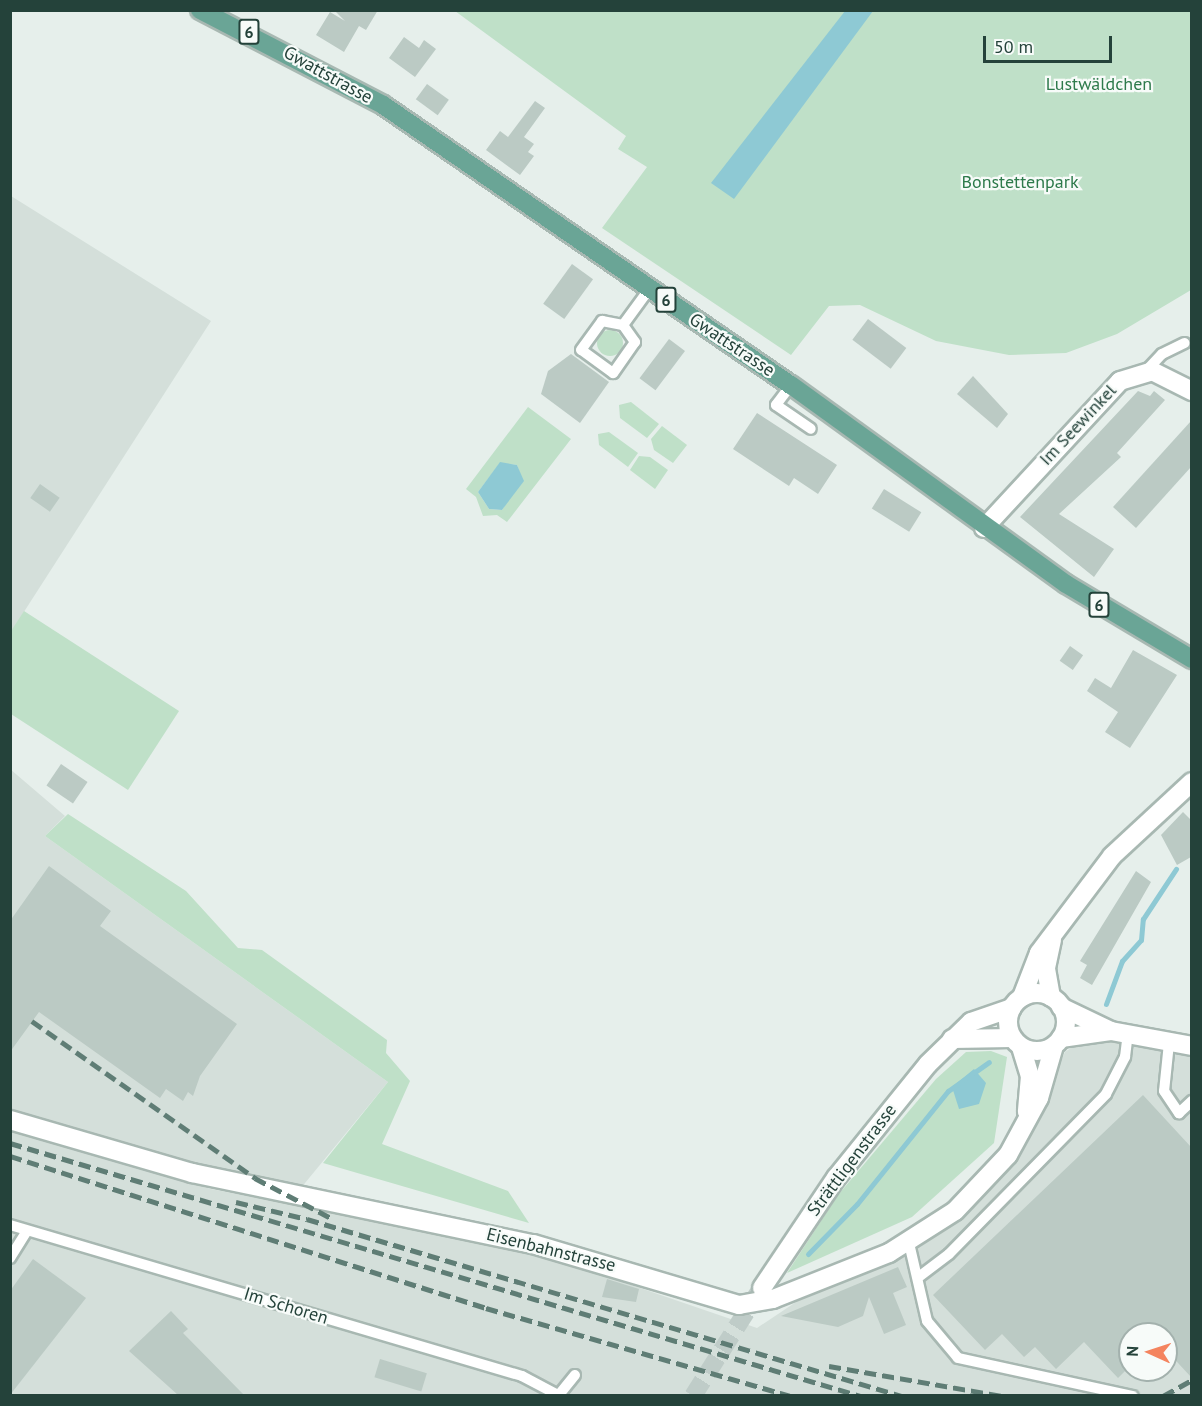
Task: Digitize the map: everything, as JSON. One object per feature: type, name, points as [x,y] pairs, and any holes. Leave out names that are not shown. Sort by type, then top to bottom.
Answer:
[{"type":"main road","name":"Gwattstrasse","points":[[200,10],[375,100],[791,385],[984,528],[1088,599],[1191,659]]},
{"type":"street","points":[[1147,370],[1191,391]]},
{"type":"street","name":"Im Seewinkel","points":[[984,528],[1112,388],[1147,370]]},
{"type":"street","points":[[1016,1042],[1017,1002],[1033,963],[1053,939],[1112,856],[1191,782]]},
{"type":"street","points":[[1053,939],[1046,968],[1056,1002],[1066,1023],[1057,1042]]},
{"type":"street","points":[[1017,1002],[1056,1002],[1119,1032],[1191,1046]]},
{"type":"street","name":"Strättligenstrasse","points":[[762,1288],[854,1155],[952,1039],[971,1022],[1017,1002]]},
{"type":"street","points":[[952,1039],[1016,1042],[1041,1051],[1057,1042],[1119,1032]]},
{"type":"street","name":"Eisenbahnstrasse","points":[[1016,1042],[1030,1076],[1027,1114]]},
{"type":"street","name":"Eisenbahnstrasse","points":[[10,1120],[192,1173],[533,1244],[739,1305],[773,1299],[909,1243],[979,1191],[1008,1155],[1027,1114],[1039,1098],[1057,1042]]},
{"type":"lane","points":[[623,325],[650,288]]},
{"type":"lane","points":[[602,321],[623,325],[635,342],[613,373],[581,350],[602,321]]},
{"type":"lane","points":[[1147,370],[1162,354],[1185,343]]},
{"type":"lane","points":[[791,385],[776,405],[811,429]]},
{"type":"lane","points":[[920,1276],[949,1254],[1106,1094],[1125,1057],[1119,1032]]},
{"type":"lane","points":[[1169,1043],[1164,1091],[1179,1113],[1191,1101]]},
{"type":"lane","name":"Im Schoren","points":[[10,1225],[522,1376],[558,1395],[574,1376]]},
{"type":"lane","points":[[10,1258],[27,1231]]},
{"type":"lane","points":[[909,1243],[920,1276],[927,1321],[958,1358],[1133,1395]]},
{"type":"shaded area","points":[[11,196],[211,321],[11,632]]},
{"type":"shaded area","points":[[10,769],[65,816],[45,836],[388,1082],[296,1194],[11,1120]]},
{"type":"shaded area","points":[[1111,1040],[1191,1056],[1191,1395],[11,1395],[10,1130],[211,1189],[535,1252],[757,1328],[802,1298],[906,1254],[947,1228],[996,1184],[1025,1142],[1065,1052],[1080,1042]]},
{"type":"green space","name":"Bonstettenpark","points":[[455,11],[1191,11],[1191,290],[1117,334],[1066,353],[1009,355],[936,341],[860,305],[829,306],[791,355],[602,228],[647,167],[618,149],[626,136]]},
{"type":"green space","points":[[610,330],[619,334],[623,343],[619,352],[610,356],[601,352],[597,343],[601,334]]},
{"type":"green space","points":[[631,402],[659,424],[647,438],[620,418],[619,405]]},
{"type":"green space","points":[[528,407],[571,439],[507,522],[497,515],[483,516],[476,497],[466,489]],"holes":[[[500,463],[517,465],[522,479],[502,510],[489,509],[478,492]]]},
{"type":"green space","points":[[662,426],[687,445],[673,463],[654,450],[651,439]]},
{"type":"green space","points":[[609,432],[638,453],[628,467],[599,445],[598,434]]},
{"type":"green space","points":[[639,456],[650,457],[668,470],[655,489],[630,470]]},
{"type":"green space","points":[[24,611],[179,711],[128,790],[11,714],[11,631]]},
{"type":"green space","points":[[68,814],[186,891],[238,948],[262,950],[387,1040],[386,1053],[410,1081],[382,1144],[508,1191],[529,1223],[323,1163],[388,1082],[45,836]]},
{"type":"green space","points":[[991,1051],[1007,1057],[994,1143],[912,1217],[787,1273],[838,1195],[936,1079],[966,1052]]},
{"type":"water","points":[[845,11],[873,11],[734,199],[711,183]]},
{"type":"water","points":[[500,462],[517,465],[524,481],[502,510],[489,509],[478,492]]},
{"type":"water","points":[[974,1069],[986,1083],[979,1104],[959,1109],[952,1087]]},
{"type":"building","points":[[334,10],[378,10],[366,30],[359,26],[344,52],[316,35],[330,12],[345,21]]},
{"type":"building","points":[[404,37],[419,48],[424,40],[436,49],[415,77],[389,58]]},
{"type":"building","points":[[427,84],[449,100],[438,115],[416,99]]},
{"type":"building","points":[[535,101],[545,108],[524,137],[534,144],[528,152],[534,156],[520,175],[486,150],[500,131],[508,137]]},
{"type":"building","points":[[572,264],[593,279],[564,319],[543,304]]},
{"type":"building","points":[[868,319],[906,348],[891,369],[852,340]]},
{"type":"building","points":[[669,339],[685,351],[655,390],[640,378]]},
{"type":"building","points":[[571,354],[609,382],[580,423],[541,394],[548,371]]},
{"type":"building","points":[[973,376],[1008,414],[997,428],[957,394]]},
{"type":"building","points":[[1138,391],[1150,396],[1154,391],[1165,400],[1117,453],[1121,457],[1059,514],[1114,549],[1094,577],[1020,517]]},
{"type":"building","points":[[757,413],[837,465],[818,494],[794,478],[789,486],[733,449]]},
{"type":"building","points":[[1191,421],[1191,467],[1136,528],[1113,507]]},
{"type":"building","points":[[40,484],[60,498],[50,512],[30,498]]},
{"type":"building","points":[[884,489],[921,512],[909,532],[872,509]]},
{"type":"building","points":[[1070,646],[1083,655],[1073,670],[1060,661]]},
{"type":"building","points":[[1133,650],[1177,675],[1130,748],[1105,732],[1118,712],[1087,691],[1095,678],[1111,688]]},
{"type":"building","points":[[61,764],[88,782],[73,803],[46,786]]},
{"type":"building","points":[[1183,812],[1191,820],[1191,857],[1177,865],[1161,835]]},
{"type":"building","points":[[49,866],[111,911],[100,926],[237,1024],[200,1076],[193,1096],[188,1092],[183,1101],[166,1089],[160,1098],[39,1012],[10,1052],[10,921]]},
{"type":"building","points":[[1136,871],[1151,882],[1092,985],[1080,978],[1087,965],[1080,961]]},
{"type":"building","points":[[1143,1095],[1191,1147],[1191,1377],[1178,1363],[1178,1322],[1118,1322],[1118,1378],[1084,1342],[1056,1369],[1035,1347],[1024,1357],[1002,1334],[985,1350],[933,1295]]},
{"type":"building","points":[[33,1259],[86,1298],[10,1395],[10,1291]]},
{"type":"building","points":[[898,1267],[907,1287],[893,1293],[906,1325],[884,1334],[869,1297],[863,1316],[838,1327],[781,1316]]},
{"type":"building","points":[[607,1279],[639,1289],[636,1302],[602,1297]]},
{"type":"building","points":[[171,1311],[188,1329],[183,1333],[244,1395],[178,1395],[129,1351]]},
{"type":"building","points":[[380,1359],[427,1373],[421,1391],[374,1377]]},
{"type":"waterway","points":[[1106,1004],[1122,961],[1141,940],[1143,919],[1176,869]]},
{"type":"waterway","points":[[808,1254],[857,1204],[948,1091],[989,1062]]},
{"type":"tunnel","points":[[693,1396],[758,1293]]},
{"type":"railway","points":[[32,1021],[255,1178],[331,1218]]},
{"type":"railway","points":[[10,1143],[861,1396]]},
{"type":"railway","points":[[10,1156],[486,1308],[790,1396]]},
{"type":"railway","points":[[236,1202],[307,1219],[902,1396]]},
{"type":"railway","points":[[829,1366],[1003,1396]]},
{"type":"railway","points":[[1163,1396],[1192,1380]]},
{"type":"park label","name":"Lustwäldchen","points":[[1099,84]]}]
